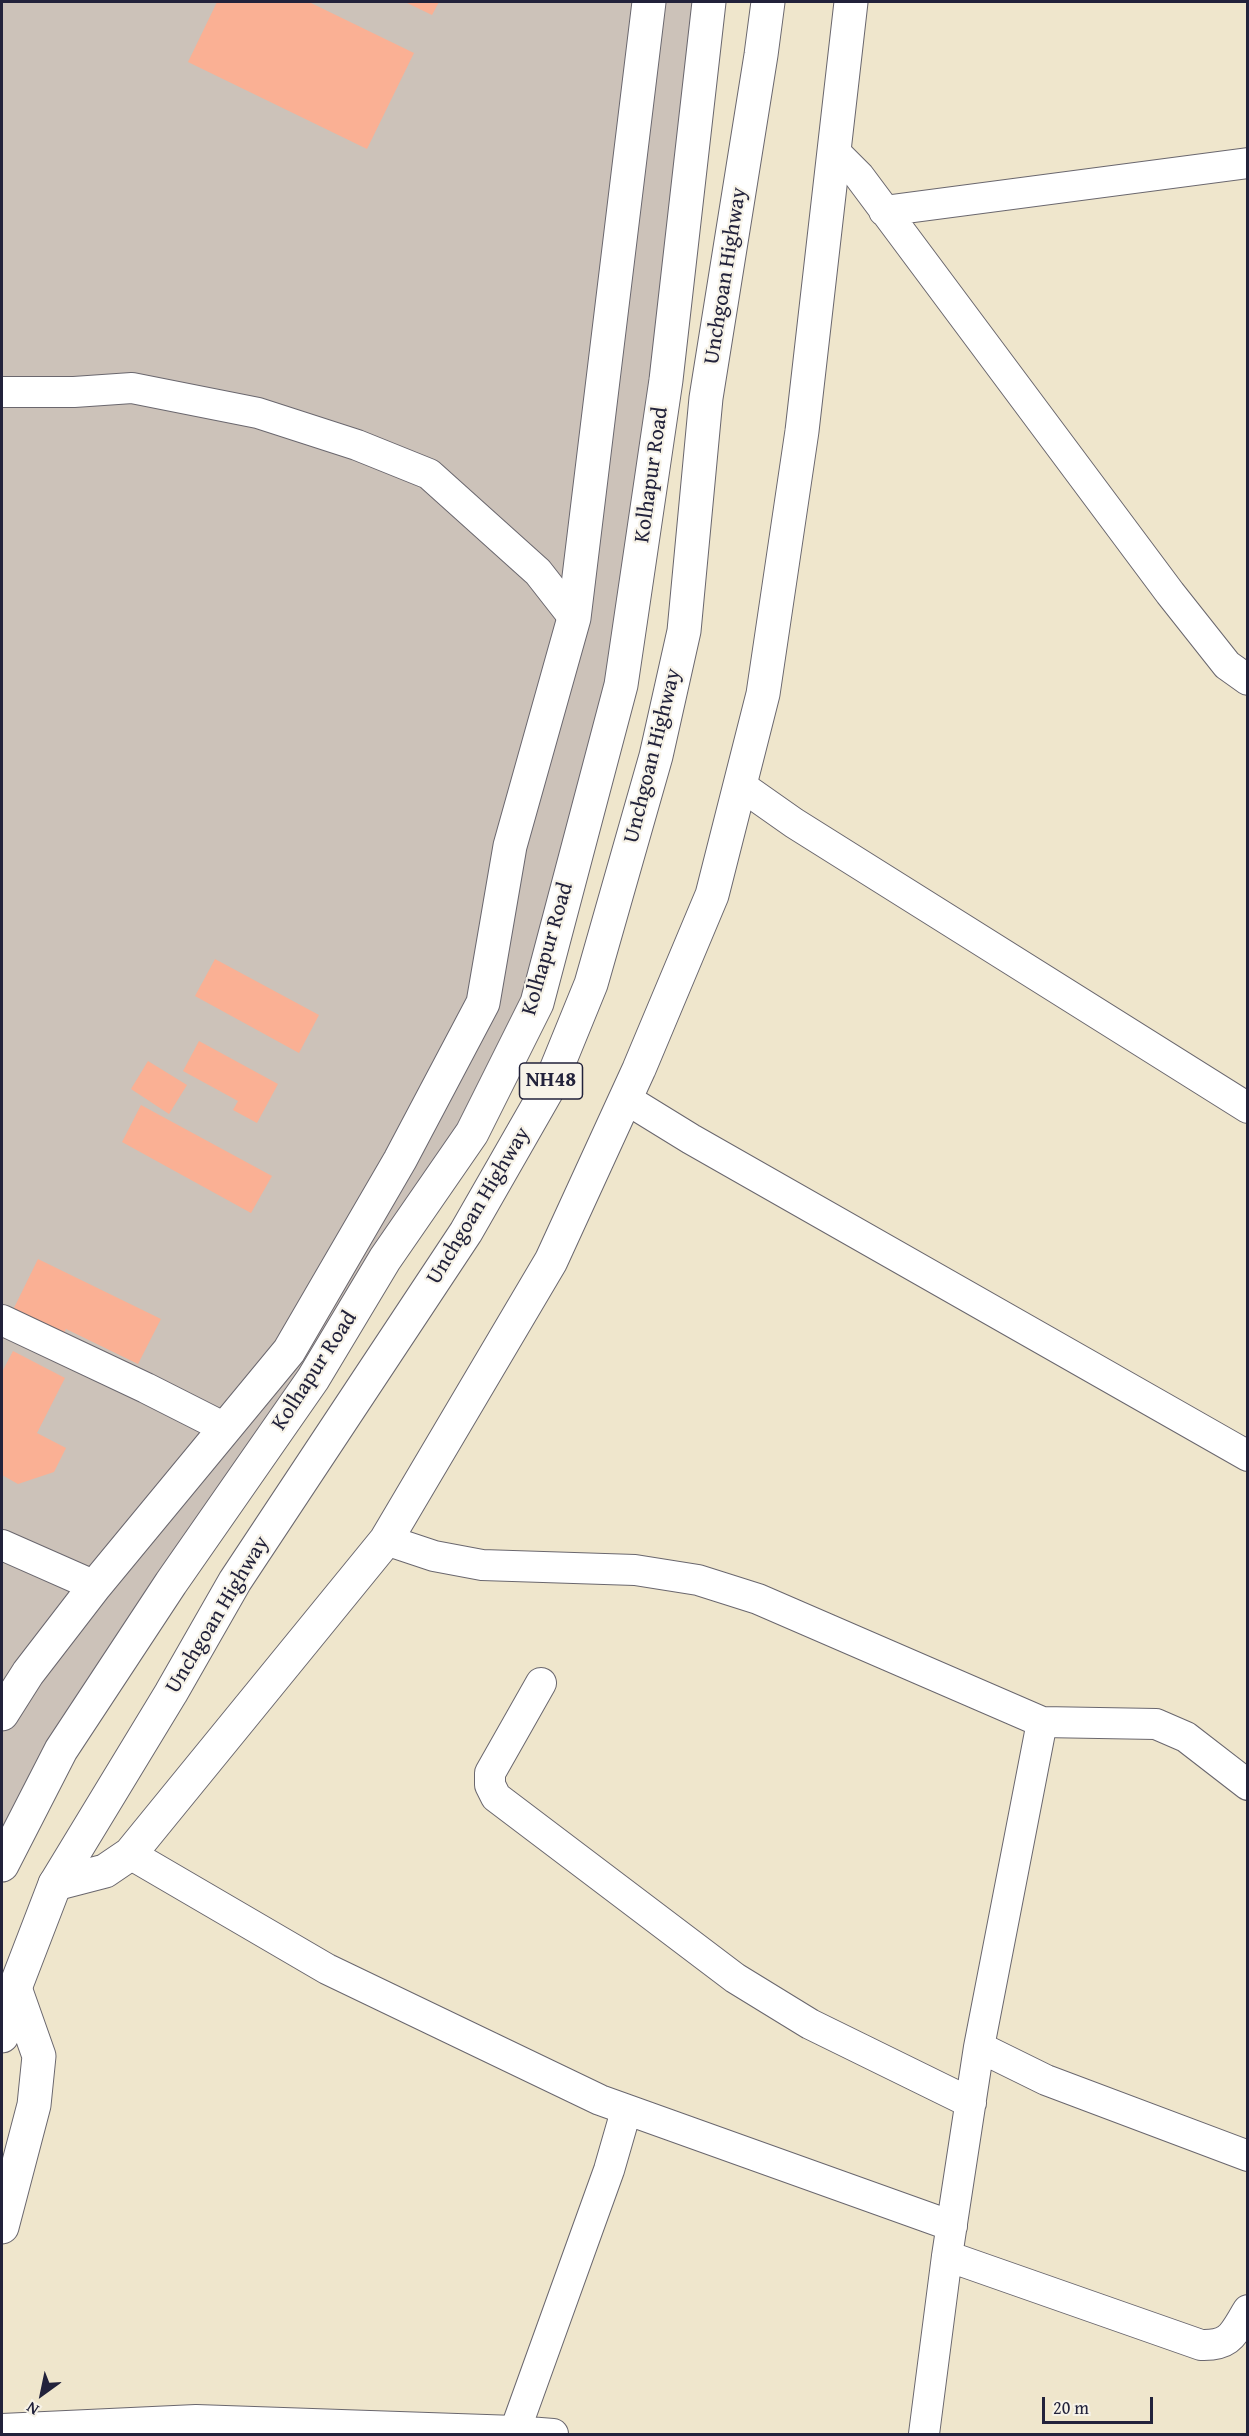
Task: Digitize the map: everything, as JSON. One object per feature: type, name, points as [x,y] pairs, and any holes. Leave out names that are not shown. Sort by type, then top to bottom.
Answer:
[{"type":"main road","points":[[2,1714],[28,1673],[95,1586],[289,1351],[400,1160],[483,1003],[510,846],[574,618],[649,2]]},
{"type":"main road","name":"Kolhapur Road","points":[[2,1864],[61,1750],[171,1583],[313,1379],[386,1259],[472,1133],[537,1003],[621,685],[666,380],[709,2]]},
{"type":"main road","name":"Unchgoan Highway","points":[[2,2036],[15,1988],[55,1884],[171,1693],[235,1581],[466,1232],[549,1087],[591,984],[656,756],[684,631],[706,398],[768,2]]},
{"type":"main road","points":[[55,1884],[105,1871],[130,1854],[386,1540],[551,1261],[626,1099],[712,895],[763,694],[801,442],[851,2]]},
{"type":"main road","points":[[2,2227],[34,2105],[39,2056],[15,1988]]},
{"type":"street","points":[[834,151],[859,176],[1170,593],[1227,665],[1248,680]]},
{"type":"street","points":[[884,211],[1248,163]]},
{"type":"street","points":[[2,392],[74,392],[132,388],[258,413],[357,445],[429,474],[538,572],[574,618]]},
{"type":"street","points":[[740,785],[794,823],[1247,1107]]},
{"type":"street","points":[[626,1099],[691,1139],[1248,1456]]},
{"type":"street","points":[[2,1320],[225,1428]]},
{"type":"street","points":[[386,1540],[434,1556],[482,1565],[635,1570],[699,1580],[758,1599],[1042,1722],[1156,1724],[1186,1737],[1248,1785]]},
{"type":"street","points":[[2,1545],[95,1586]]},
{"type":"street","points":[[541,1683],[490,1773],[490,1785],[496,1797],[735,1978],[810,2024],[971,2103]]},
{"type":"street","points":[[924,2434],[947,2256],[979,2047],[1042,1722]]},
{"type":"street","points":[[130,1854],[327,1969],[626,2111],[952,2226]]},
{"type":"street","points":[[979,2047],[1046,2080],[1248,2156]]},
{"type":"street","points":[[515,2431],[609,2170],[626,2111]]},
{"type":"street","points":[[947,2256],[1201,2345],[1217,2346],[1229,2340],[1248,2310]]},
{"type":"street","points":[[2,2429],[196,2420],[553,2434]]},
{"type":"shaded area","points":[[2,2],[709,2],[634,603],[537,1003],[171,1583],[2,1877]]},
{"type":"building","points":[[217,2],[309,2],[414,53],[367,149],[188,62]]},
{"type":"building","points":[[405,2],[439,2],[432,15]]},
{"type":"building","points":[[215,959],[319,1015],[299,1053],[195,996]]},
{"type":"building","points":[[199,1041],[278,1084],[257,1123],[233,1110],[238,1101],[183,1071]]},
{"type":"building","points":[[148,1061],[187,1085],[169,1114],[131,1089]]},
{"type":"building","points":[[141,1105],[272,1176],[251,1213],[122,1142]]},
{"type":"building","points":[[38,1259],[161,1319],[138,1364],[66,1329],[62,1337],[12,1312]]},
{"type":"building","points":[[13,1351],[65,1378],[37,1433],[66,1448],[54,1472],[18,1484],[2,1475],[2,1372]]}]
